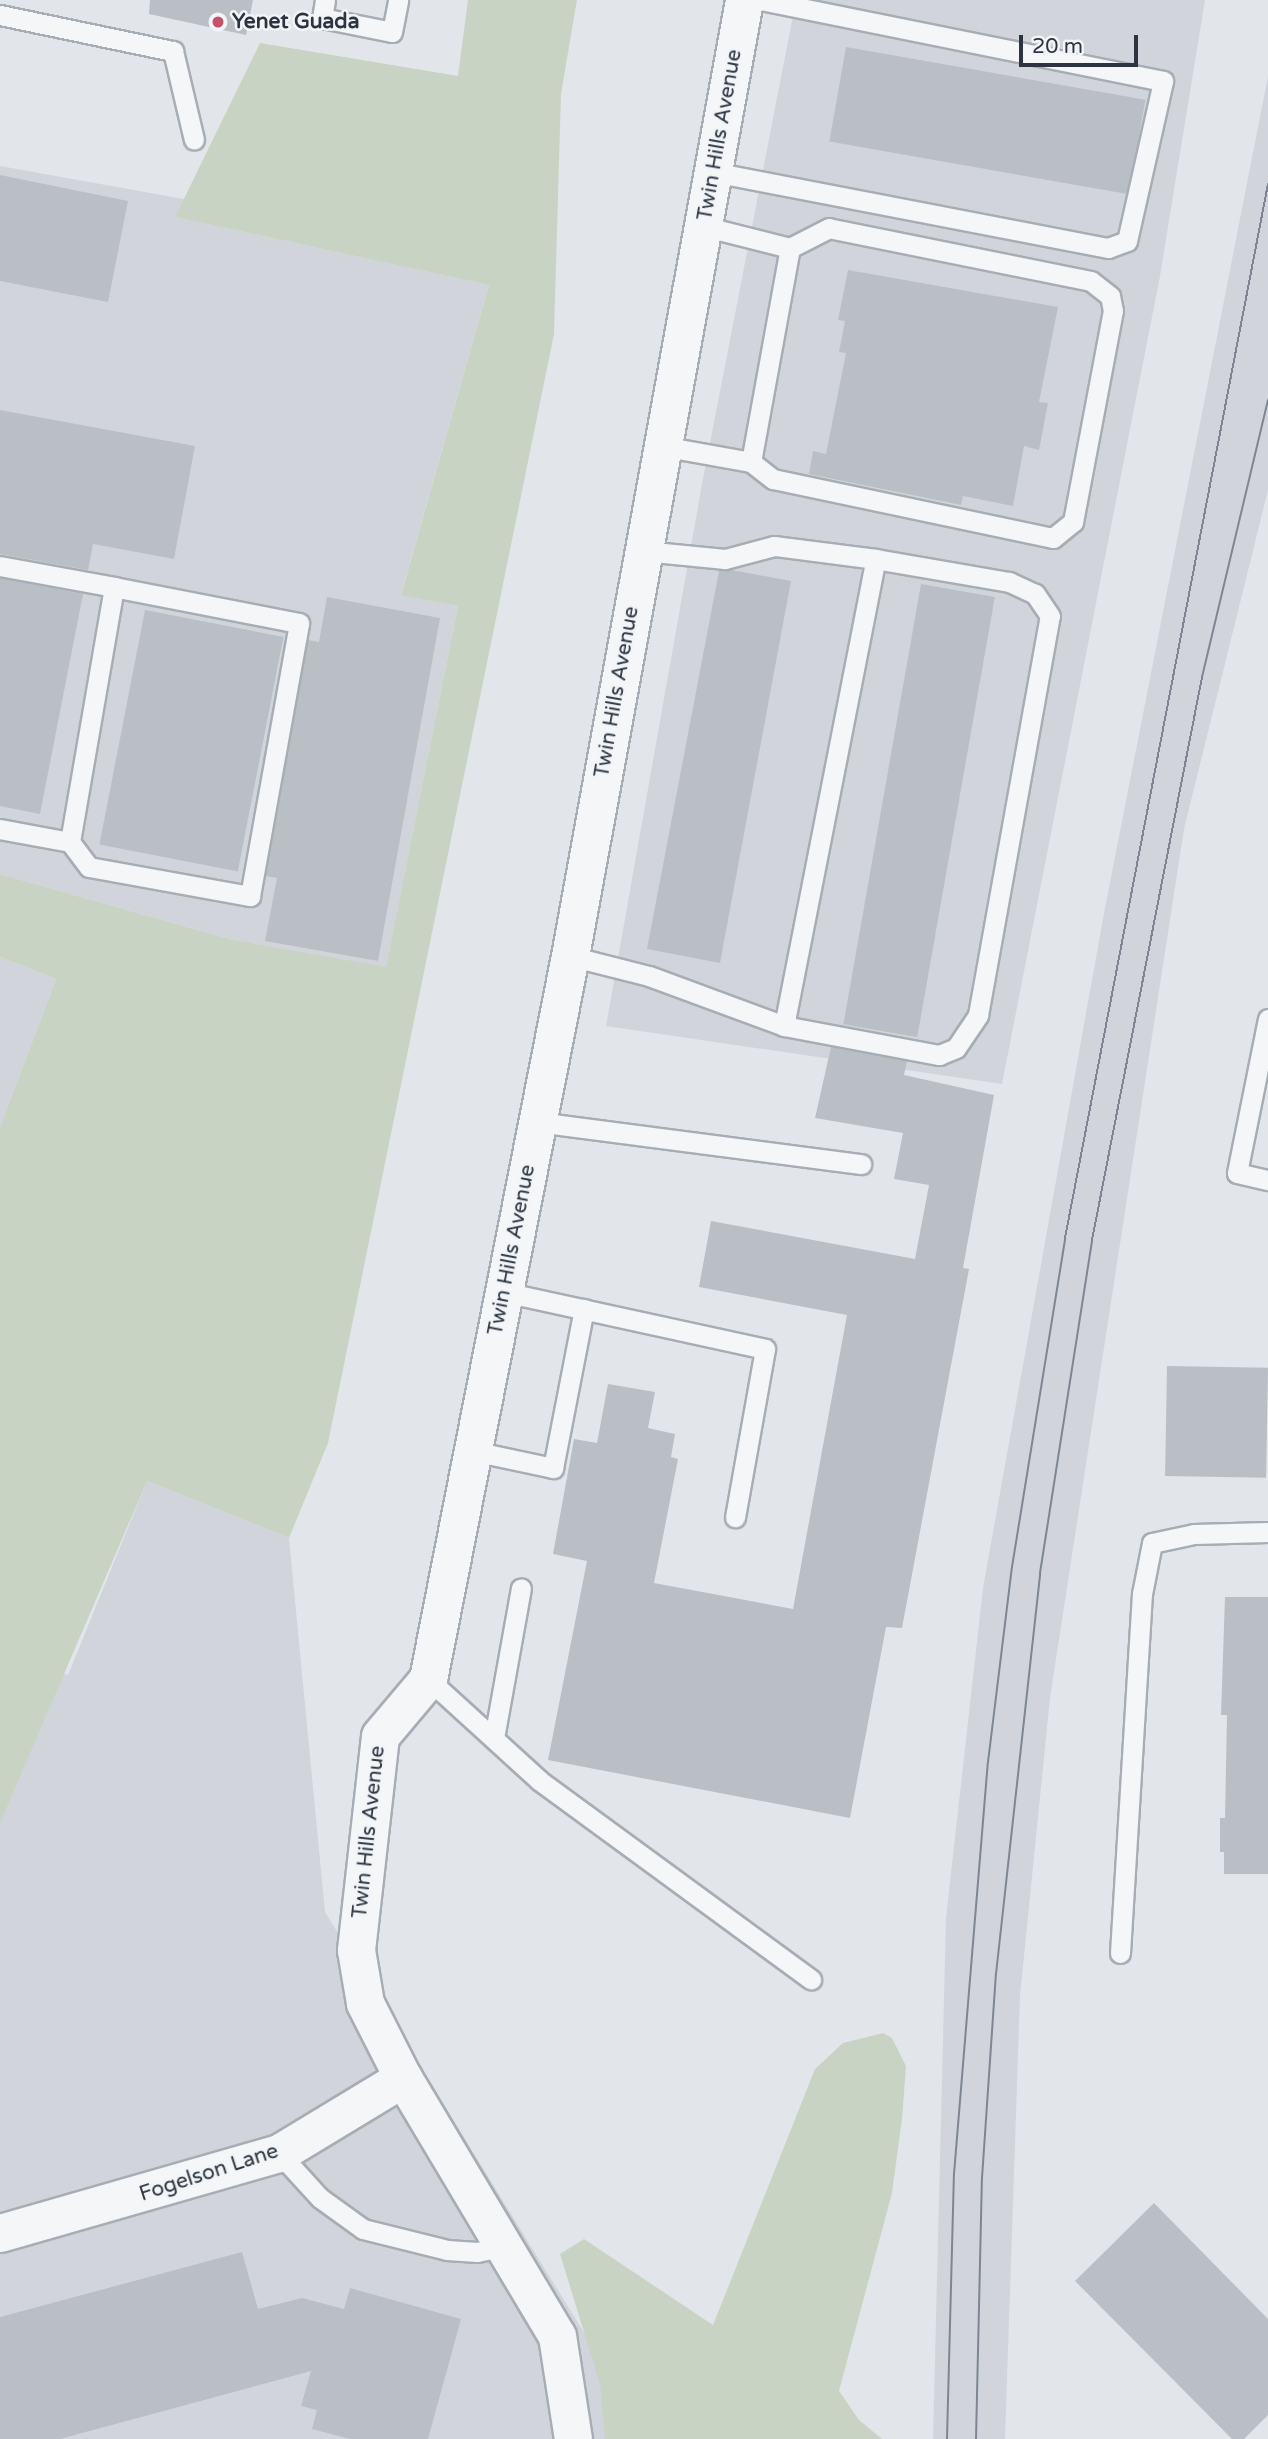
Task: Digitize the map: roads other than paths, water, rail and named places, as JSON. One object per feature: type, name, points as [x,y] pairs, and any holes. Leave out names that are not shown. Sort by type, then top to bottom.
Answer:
[{"type":"street","name":"Twin Hills Avenue","points":[[573,2439],[557,2336],[506,2246],[403,2078],[365,2003],[356,1950],[380,1736],[428,1679],[570,956],[744,0]]},
{"type":"street","name":"Fogelson Lane","points":[[0,2232],[279,2153],[403,2078]]},
{"type":"lane","points":[[325,0],[322,18],[392,32],[398,0]]},
{"type":"lane","points":[[713,172],[1108,248],[1127,241],[1163,81],[761,0]]},
{"type":"lane","points":[[0,15],[173,51],[194,140]]},
{"type":"lane","points":[[662,446],[751,461],[773,479],[1053,538],[1073,522],[1113,312],[1110,296],[1091,281],[829,228],[790,248],[703,226]]},
{"type":"lane","points":[[751,461],[790,248]]},
{"type":"lane","points":[[570,956],[649,976],[784,1026],[939,1055],[956,1048],[978,1015],[1050,616],[1035,594],[1009,582],[876,559],[774,546],[725,559],[643,551]]},
{"type":"lane","points":[[784,1026],[876,559]]},
{"type":"lane","points":[[0,566],[299,623],[250,896],[89,867],[70,842],[0,829]]},
{"type":"lane","points":[[70,842],[114,587]]},
{"type":"lane","points":[[1268,1019],[1237,1173],[1268,1180]]},
{"type":"lane","points":[[537,1122],[861,1164]]},
{"type":"lane","points":[[504,1292],[765,1349],[734,1517]]},
{"type":"lane","points":[[473,1451],[552,1468],[583,1309]]},
{"type":"lane","points":[[1120,1953],[1142,1594],[1152,1543],[1194,1534],[1268,1532]]},
{"type":"lane","points":[[494,1738],[521,1588]]},
{"type":"lane","points":[[428,1679],[540,1781],[811,1979]]},
{"type":"lane","points":[[279,2153],[320,2198],[363,2229],[447,2250],[477,2252],[506,2246]]},
{"type":"tram line","points":[[947,2439],[954,2174],[988,1762],[1012,1567],[1065,1238],[1268,184]]},
{"type":"tram line","points":[[976,2439],[982,2178],[996,1974],[1040,1573],[1092,1240],[1202,677],[1268,400]]},
{"type":"place","name":"Yenet Guada","points":[[218,22]]}]
